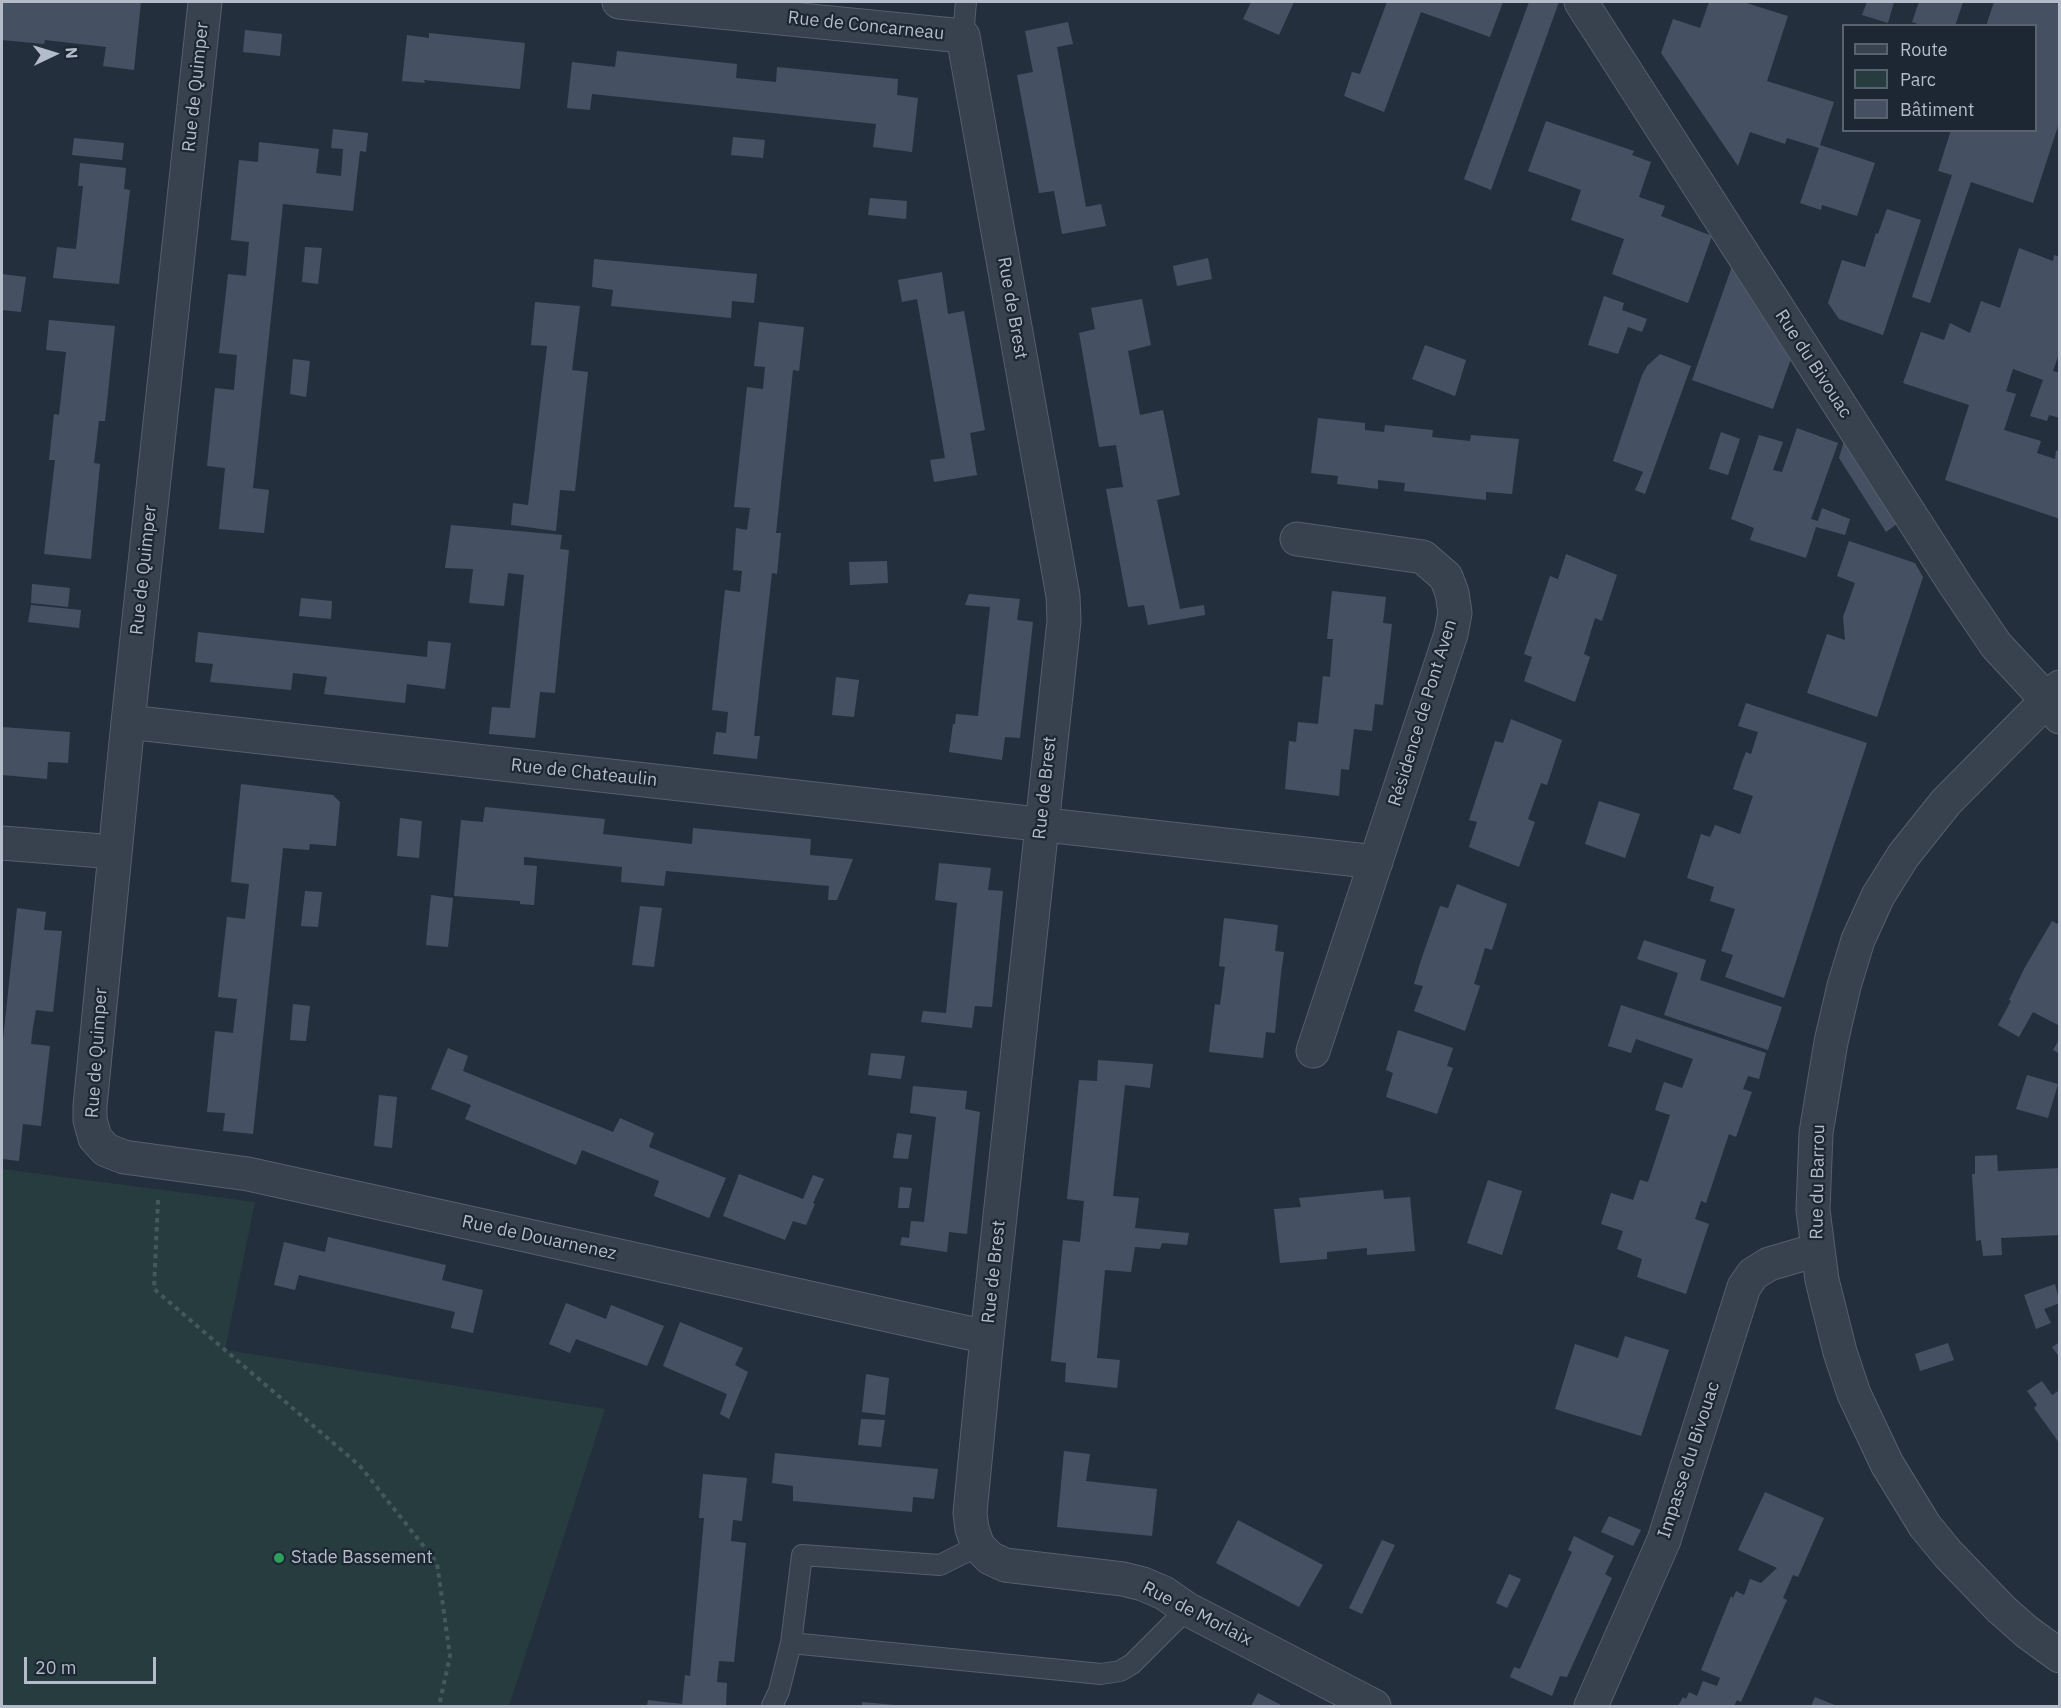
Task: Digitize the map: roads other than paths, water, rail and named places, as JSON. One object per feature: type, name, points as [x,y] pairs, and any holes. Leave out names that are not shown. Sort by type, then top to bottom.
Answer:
[{"type":"street","name":"Rue de Quimper","points":[[95,1138],[90,1120],[90,1106],[128,722],[205,2]]},
{"type":"street","name":"Rue de Concarneau","points":[[619,2],[662,4],[963,36]]},
{"type":"street","name":"Rue du Bivouac","points":[[1581,2],[1996,645],[2056,700]]},
{"type":"street","name":"Rue de Brest","points":[[963,36],[1063,596],[1064,621],[1040,825],[970,1513],[972,1529],[978,1546]]},
{"type":"street","name":"Résidence de Pont Aven","points":[[1297,538],[1424,557],[1446,577],[1452,592],[1455,613],[1451,634],[1313,1051]]},
{"type":"street","name":"Rue du Barrou","points":[[2056,700],[1946,802],[1903,856],[1878,896],[1858,940],[1831,1042],[1816,1132],[1814,1210],[1817,1250],[1828,1309],[1854,1394],[1887,1464],[1925,1526],[1969,1577],[2026,1632],[2060,1656]]},
{"type":"street","name":"Rue de Chateaulin","points":[[128,722],[1040,825]]},
{"type":"street","points":[[1040,825],[1376,862]]},
{"type":"street","points":[[2,843],[115,852]]},
{"type":"street","name":"Rue de Douarnenez","points":[[95,1138],[106,1150],[124,1157],[248,1174],[987,1336]]},
{"type":"street","name":"Impasse du Bivouac","points":[[1591,1707],[1664,1540],[1744,1287],[1753,1274],[1769,1264],[1817,1250]]},
{"type":"street","name":"Rue de Morlaix","points":[[978,1546],[990,1558],[1005,1565],[1133,1582],[1164,1593],[1187,1609],[1374,1707]]},
{"type":"lane","points":[[963,36],[966,2]]},
{"type":"lane","points":[[772,1707],[779,1691],[791,1643],[802,1555],[940,1565],[978,1546]]},
{"type":"lane","points":[[791,1643],[1101,1674],[1120,1671],[1132,1664],[1187,1609]]},
{"type":"place","name":"Stade Bassement","points":[[279,1558]]}]
